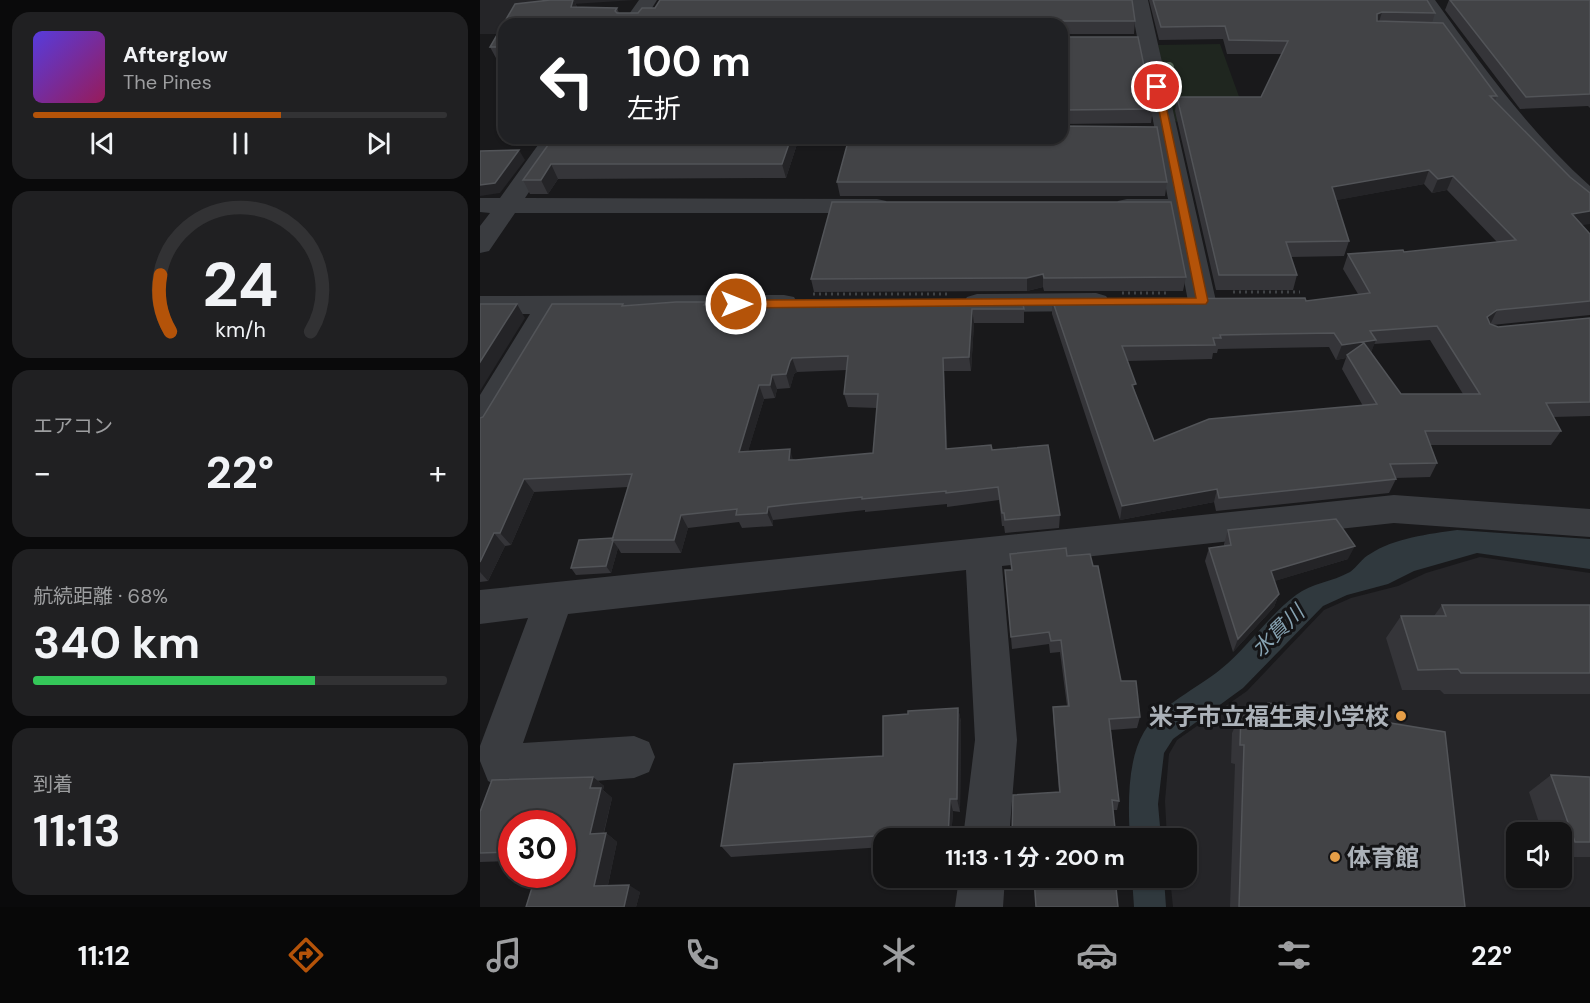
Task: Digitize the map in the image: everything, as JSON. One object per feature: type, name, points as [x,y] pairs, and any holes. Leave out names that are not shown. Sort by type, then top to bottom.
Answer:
[{"type":"street","points":[[636,18],[648,0]]},
{"type":"street","points":[[1139,0],[1137,42],[1167,132],[1202,298]]},
{"type":"street","points":[[1434,2],[1495,99],[1530,143],[1579,180],[1590,199]]},
{"type":"street","points":[[1144,132],[1167,132]]},
{"type":"street","points":[[480,245],[550,144]]},
{"type":"street","points":[[480,205],[506,207],[898,206]]},
{"type":"street","points":[[1099,206],[1181,206]]},
{"type":"street","points":[[953,298],[1120,297]]},
{"type":"street","points":[[480,305],[811,299]]},
{"type":"street","points":[[480,421],[550,305]]},
{"type":"street","points":[[480,607],[1394,509],[1590,523]]},
{"type":"street","points":[[982,552],[996,740],[987,828]]},
{"type":"street","points":[[554,600],[499,752],[503,766],[634,757]]},
{"type":"street","points":[[979,907],[981,888]]},
{"type":"path","points":[[1120,297],[1202,298],[1300,292]]},
{"type":"path","points":[[811,299],[953,298]]},
{"type":"shaded area","points":[[480,0],[635,0],[526,7],[512,18],[498,18],[498,34],[480,34]]},
{"type":"shaded area","points":[[1220,44],[1250,127],[1188,126],[1175,121],[1158,45]]},
{"type":"shaded area","name":"米子市立福生東小学校","points":[[1480,557],[1590,573],[1590,907],[1173,907],[1171,888],[1197,888],[1197,828],[1166,828],[1165,801],[1169,754],[1177,740],[1247,691],[1324,610],[1351,598],[1398,586],[1426,573]]},
{"type":"water","name":"水貫川","points":[[1457,530],[1590,539],[1590,569],[1477,553],[1414,571],[1388,584],[1347,595],[1323,606],[1243,688],[1173,739],[1164,753],[1158,804],[1160,828],[1130,828],[1129,798],[1134,756],[1144,732],[1160,713],[1221,669],[1276,612],[1302,591],[1350,572],[1367,556],[1390,544]]},
{"type":"water","points":[[1133,888],[1165,888],[1166,907],[1134,907]]},
{"type":"building","points":[[573,0],[571,7],[617,8],[615,11],[617,13],[638,13],[642,8],[655,8],[660,0],[1132,0],[1135,21],[1068,21],[1068,18],[507,18],[515,4]]},
{"type":"building","points":[[1153,0],[1427,0],[1435,13],[1382,12],[1377,14],[1377,21],[1443,23],[1497,96],[1490,96],[1570,177],[1590,193],[1590,211],[1572,214],[1590,234],[1590,301],[1497,310],[1487,317],[1490,324],[1498,327],[1590,318],[1590,402],[1546,403],[1561,431],[1425,431],[1437,463],[1390,464],[1396,479],[1219,498],[1217,489],[1122,506],[1052,299],[1305,298],[1306,301],[1370,293],[1348,254],[1403,250],[1404,252],[1516,240],[1453,176],[1438,179],[1429,170],[1332,187],[1349,241],[1286,242],[1297,275],[1219,275],[1177,97],[1261,97],[1288,41],[1229,40],[1225,26],[1161,27]],"holes":[[[1437,326],[1480,394],[1401,394],[1364,343],[1347,355],[1377,404],[1209,419],[1154,441],[1132,385],[1136,384],[1122,346],[1215,345],[1213,338],[1221,338],[1220,335],[1334,333],[1342,345],[1376,340],[1370,331]]]},
{"type":"building","points":[[1450,0],[1590,0],[1590,94],[1526,97]]},
{"type":"building","points":[[498,33],[498,47],[490,47]]},
{"type":"building","points":[[1068,37],[1138,37],[1153,109],[1068,110]]},
{"type":"building","points":[[1068,126],[1157,127],[1167,182],[837,182],[847,144],[1068,144]]},
{"type":"building","points":[[549,144],[789,144],[782,164],[551,164],[541,180],[523,180]]},
{"type":"building","points":[[519,150],[495,183],[480,185],[480,151]]},
{"type":"building","points":[[832,202],[1171,202],[1186,277],[1044,278],[1043,274],[1027,278],[811,279]]},
{"type":"building","points":[[1022,300],[1024,309],[972,309],[969,357],[943,358],[946,449],[991,445],[992,450],[1048,445],[1060,515],[1005,520],[998,487],[793,504],[768,507],[767,513],[736,515],[737,509],[681,515],[674,540],[612,540],[632,474],[524,479],[500,533],[494,533],[480,562],[480,418],[483,417],[552,304],[623,304],[622,306],[676,302],[706,302],[704,305],[804,301]],"holes":[[[848,356],[844,394],[878,394],[873,453],[789,460],[790,449],[739,452],[759,385],[770,385],[772,375],[786,374],[792,358]]]},
{"type":"building","points":[[480,304],[517,304],[480,362]]},
{"type":"building","points":[[1336,519],[1355,546],[1271,571],[1279,594],[1238,639],[1209,548],[1231,545],[1228,530]]},
{"type":"building","points":[[613,538],[606,566],[571,568],[579,540]]},
{"type":"building","points":[[1066,548],[1067,556],[1090,554],[1093,566],[1098,566],[1121,681],[1136,681],[1140,717],[1109,719],[1119,801],[1112,800],[1115,828],[1012,828],[1013,795],[1060,792],[1053,707],[1069,706],[1061,640],[1051,641],[1049,632],[1011,637],[1005,570],[1012,570],[1010,554]]},
{"type":"building","points":[[1442,605],[1590,605],[1590,673],[1461,673],[1458,669],[1418,670],[1401,616],[1446,616]]},
{"type":"building","points":[[1268,703],[1445,732],[1465,907],[1239,907],[1244,745],[1240,745],[1241,714],[1268,717]]},
{"type":"building","points":[[958,708],[957,799],[950,799],[949,828],[873,828],[873,836],[721,846],[734,764],[883,756],[883,716],[908,714],[908,711]]},
{"type":"building","points":[[1551,775],[1590,777],[1590,842],[1575,842],[1572,822],[1568,822]]},
{"type":"building","points":[[593,777],[590,788],[601,788],[590,834],[606,833],[594,886],[629,885],[624,907],[526,907],[532,888],[576,888],[576,810],[498,810],[498,852],[480,853],[480,812],[492,780]]},
{"type":"building","points":[[1035,888],[1116,888],[1118,907],[1036,907]]},
{"type":"place","name":"米子市立福生東小学校","points":[[1401,716]]},
{"type":"place","name":"体育館","points":[[1335,857]]},
{"type":"route","points":[[736,304],[1202,301],[1157,87]]}]
